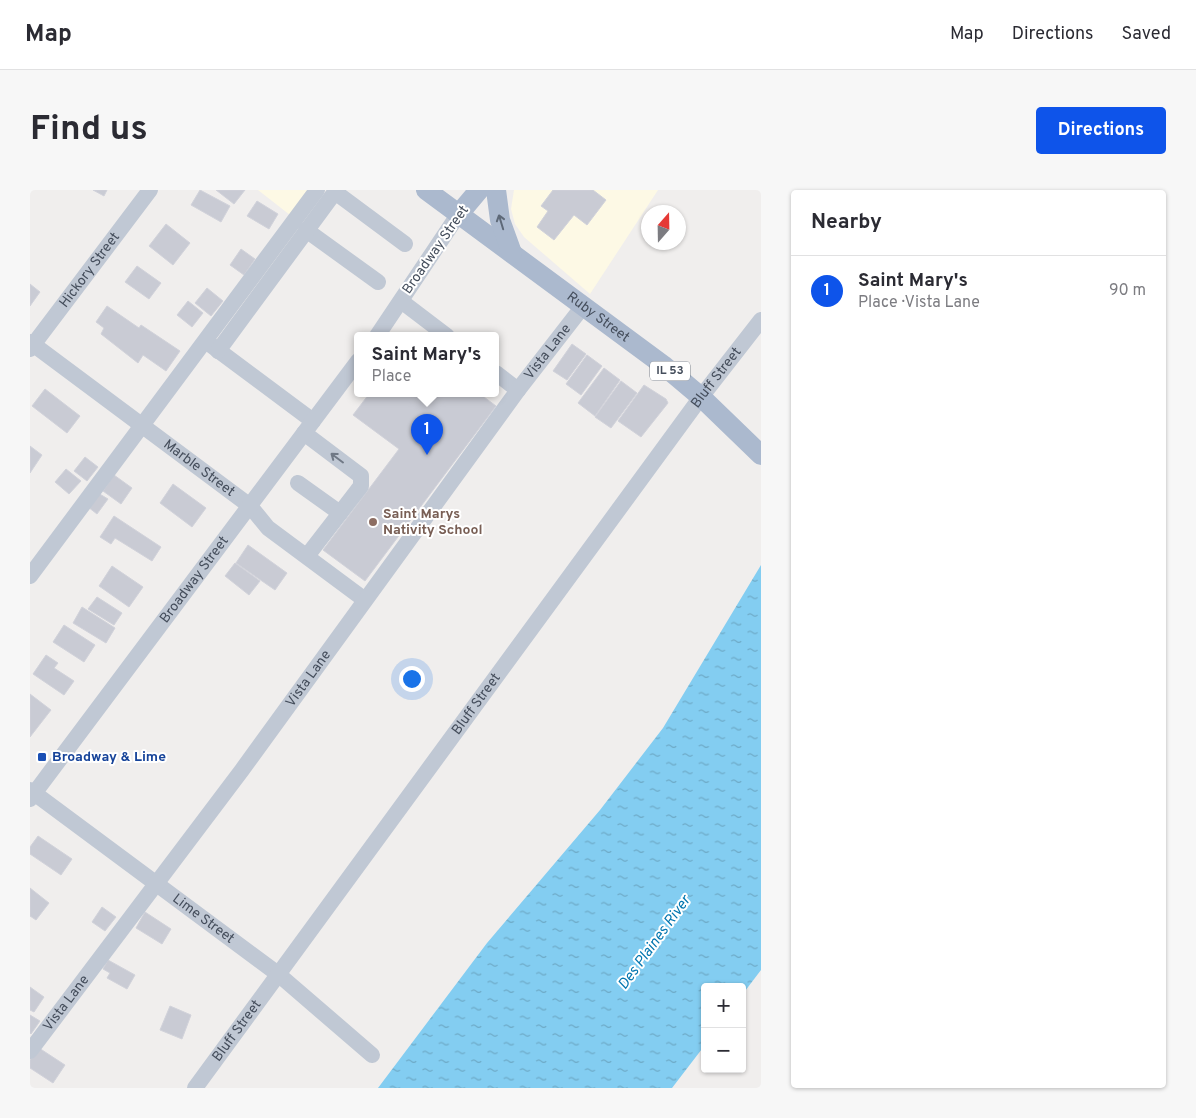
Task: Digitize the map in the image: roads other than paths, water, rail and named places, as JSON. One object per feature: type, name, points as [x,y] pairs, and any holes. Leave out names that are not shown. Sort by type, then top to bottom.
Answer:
[{"type":"main road","name":"Ruby Street","points":[[426,190],[584,305],[701,397],[761,454]]},
{"type":"main road","name":"Broadway Street","points":[[458,215],[479,190]]},
{"type":"main road","points":[[496,190],[500,220],[512,253]]},
{"type":"street","name":"Hickory Street","points":[[31,345],[150,190]]},
{"type":"street","points":[[30,576],[317,190]]},
{"type":"street","points":[[218,351],[335,192],[405,244]]},
{"type":"street","name":"Broadway Street","points":[[380,332],[458,215]]},
{"type":"street","points":[[306,230],[378,282]]},
{"type":"street","points":[[400,301],[442,332]]},
{"type":"street","name":"Vista Lane","points":[[30,1051],[242,770],[518,390],[584,305]]},
{"type":"street","name":"Bluff Street","points":[[195,1088],[701,397],[761,320]]},
{"type":"street","points":[[205,341],[309,427],[362,476],[361,486],[306,556]]},
{"type":"street","name":"Marble Street","points":[[31,345],[250,506],[268,528],[365,600]]},
{"type":"street","name":"Broadway Street","points":[[31,794],[354,366]]},
{"type":"street","points":[[499,376],[518,390]]},
{"type":"street","points":[[298,482],[340,513]]},
{"type":"street","name":"Lime Street","points":[[31,794],[158,883],[278,974],[372,1055]]},
{"type":"water","name":"Des Plaines River","points":[[761,565],[761,970],[746,990],[746,983],[701,983],[701,1050],[672,1088],[378,1088],[487,943],[600,810],[663,728]]},
{"type":"place","name":"Saint Mary's","points":[[427,455]]},
{"type":"place","name":"Saint Marys Nativity School","points":[[373,522]]},
{"type":"place","name":"Broadway & Lime","points":[[42,757]]}]
